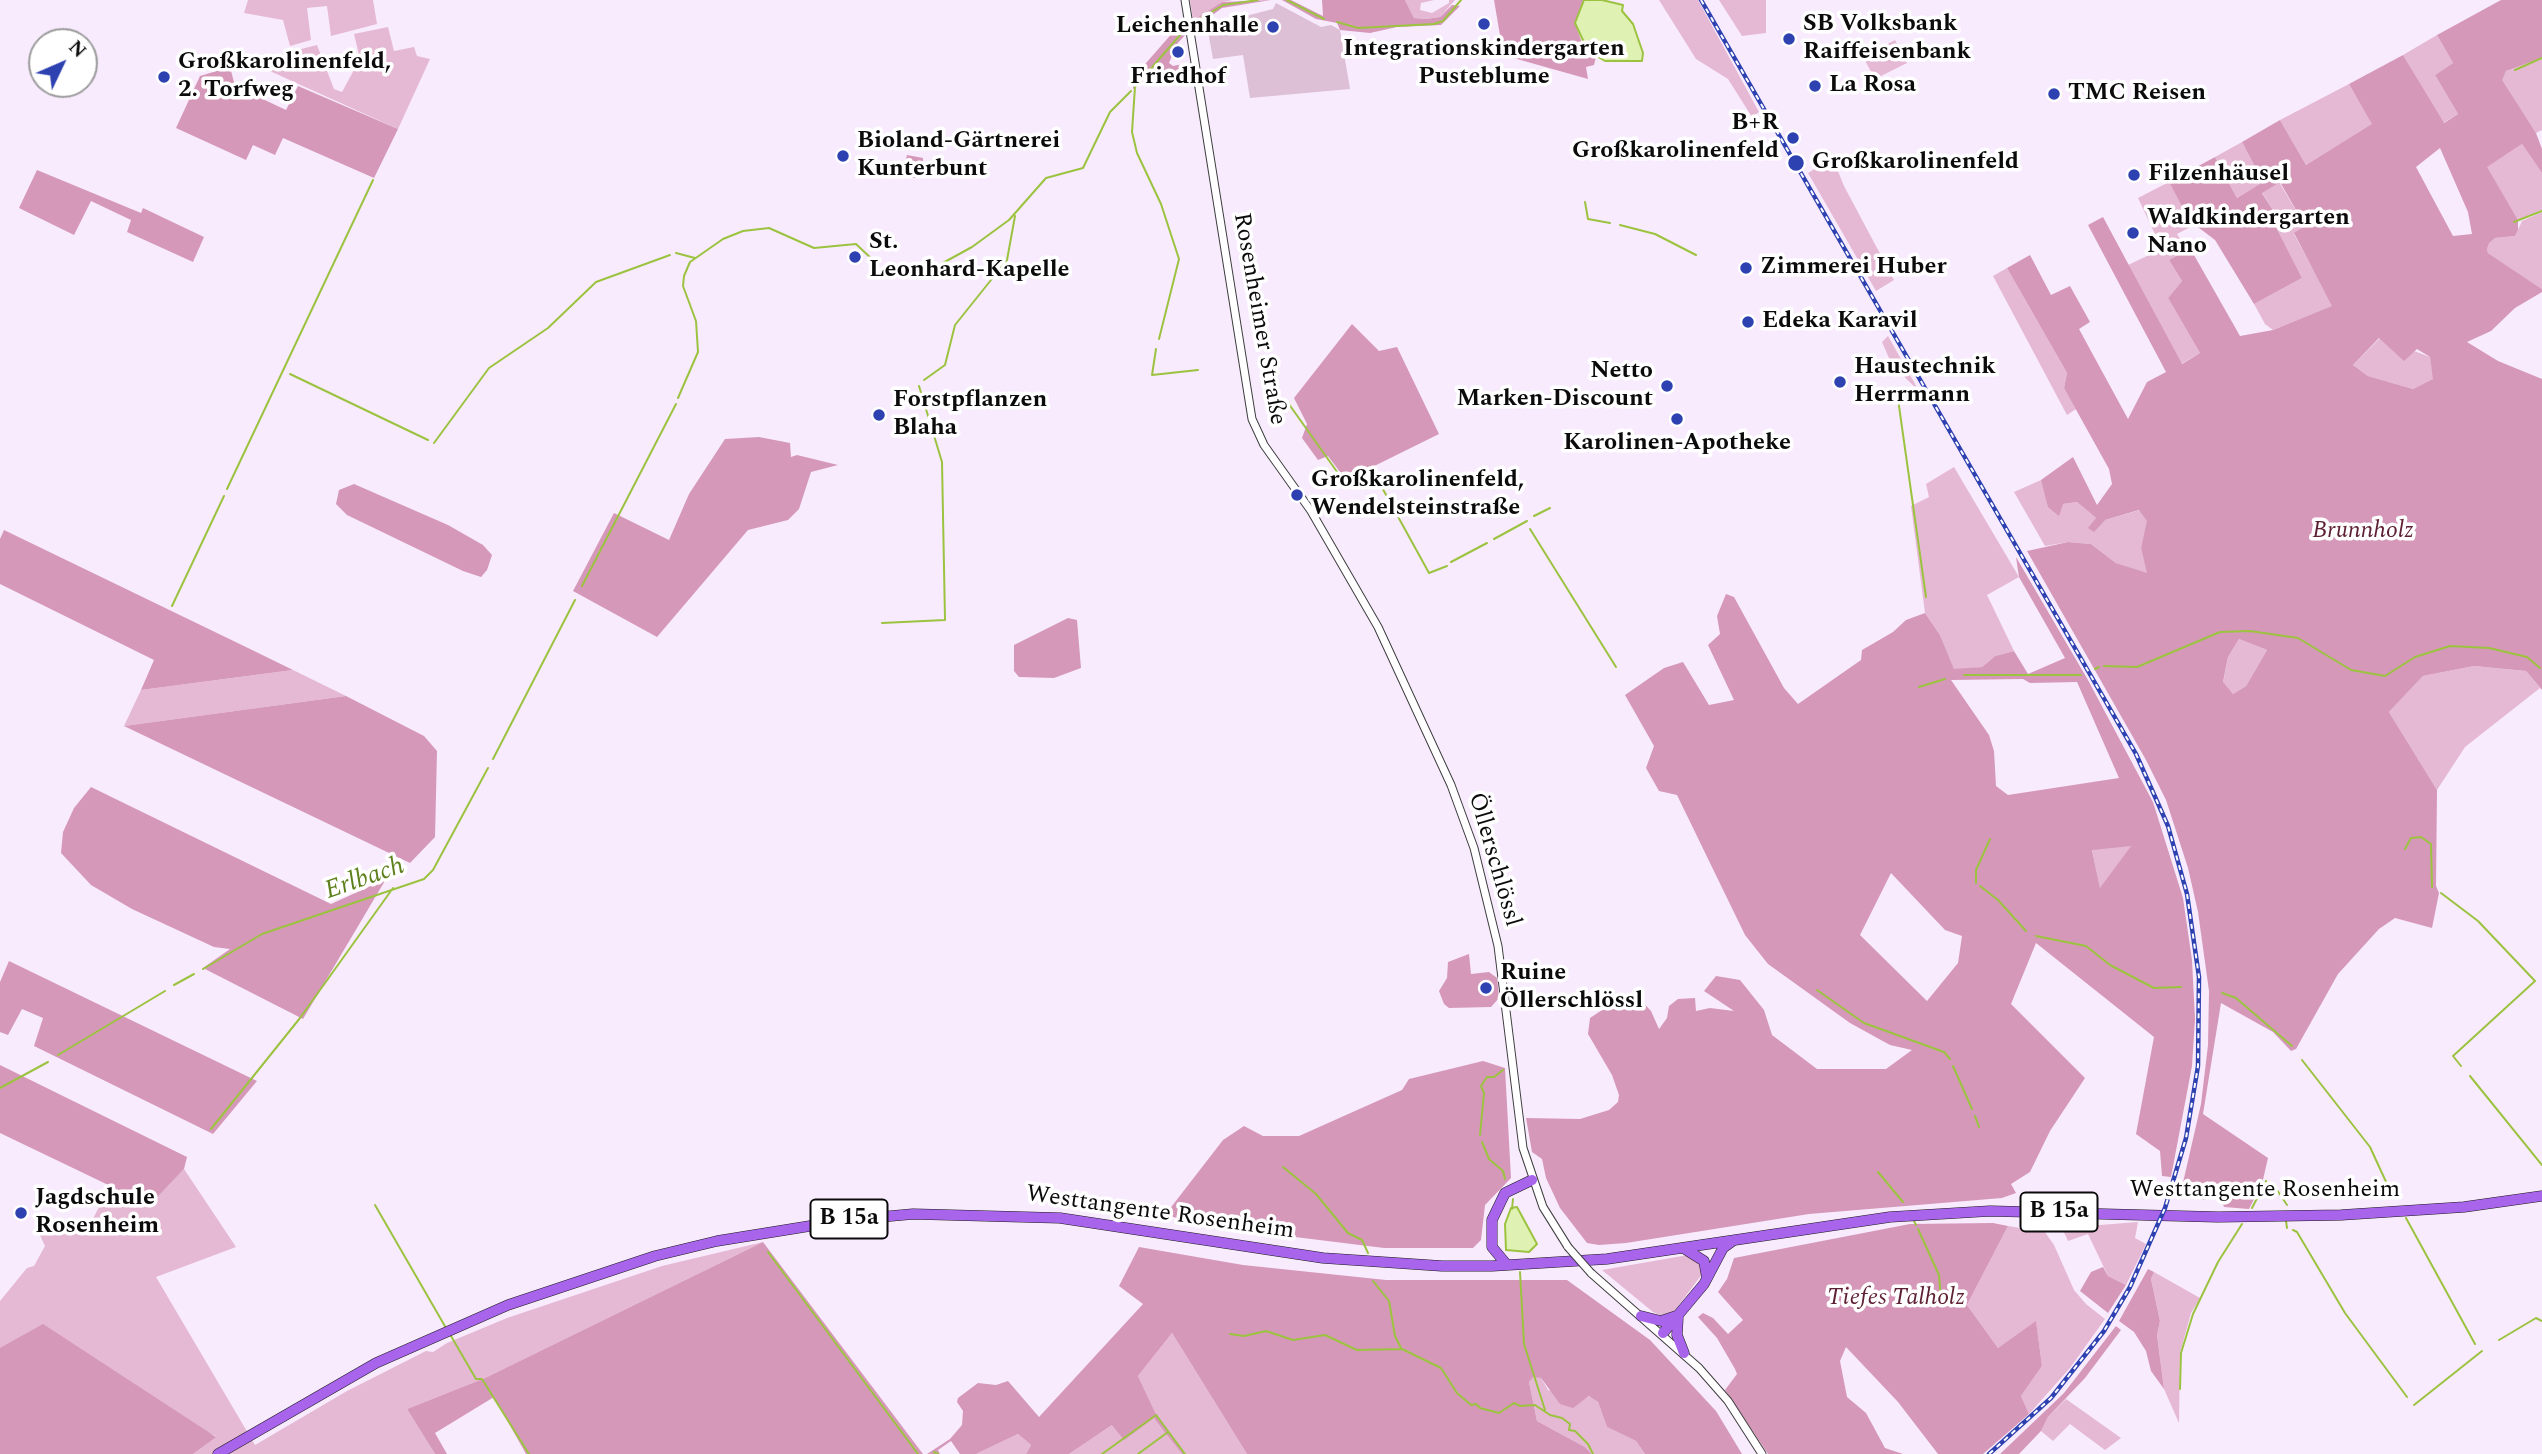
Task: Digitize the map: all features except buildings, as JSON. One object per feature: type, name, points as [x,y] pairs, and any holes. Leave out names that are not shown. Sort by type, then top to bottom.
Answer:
[{"type":"highway","points":[[1477,1266],[1484,1261],[1492,1247],[1492,1220],[1496,1206],[1511,1188],[1532,1180]]},
{"type":"highway","name":"Westtangente Rosenheim","points":[[1737,1239],[1890,1217],[1990,1211],[2284,1216],[2451,1208],[2542,1196]]},
{"type":"highway","name":"Westtangente Rosenheim","points":[[218,1454],[376,1363],[448,1331],[577,1281],[680,1250],[784,1228],[913,1214],[1059,1218],[1323,1258],[1477,1266],[1607,1259],[1682,1248]]},
{"type":"highway","points":[[1663,1333],[1707,1279],[1719,1254],[1737,1239]]},
{"type":"highway","name":"B 15a","points":[[1682,1248],[1737,1239]]},
{"type":"highway","points":[[1492,1247],[1507,1265]]},
{"type":"highway","points":[[1682,1248],[1695,1252],[1704,1261],[1707,1279]]},
{"type":"highway","points":[[1641,1316],[1661,1321],[1680,1314]]},
{"type":"highway","points":[[1680,1314],[1677,1335],[1684,1353]]},
{"type":"street","name":"Rosenheimer Straße","points":[[1185,0],[1242,358],[1257,434],[1311,510],[1378,627],[1427,727]]},
{"type":"street","name":"Öllerschlössl","points":[[1427,727],[1464,820],[1483,880],[1503,976],[1523,1148],[1532,1180],[1544,1207],[1568,1247],[1591,1273],[1663,1333],[1723,1395],[1762,1454]]},
{"type":"shaded area","points":[[248,0],[373,0],[377,24],[331,36],[327,6],[307,8],[311,40],[290,46],[283,20],[244,13]]},
{"type":"shaded area","points":[[1190,0],[1233,0],[1222,2],[1193,20]]},
{"type":"shaded area","points":[[1405,0],[1434,0],[1421,3],[1420,10],[1432,13],[1449,3],[1449,0],[1455,0],[1440,17],[1426,19],[1414,18]]},
{"type":"shaded area","points":[[1584,0],[1602,0],[1623,5],[1622,11],[1633,24],[1643,53],[1642,61],[1605,61],[1588,51],[1575,23]]},
{"type":"shaded area","points":[[1659,0],[1698,0],[1759,112],[1752,117],[1728,79],[1696,59]]},
{"type":"shaded area","points":[[1719,0],[1766,0],[1766,33],[1742,36]]},
{"type":"shaded area","points":[[1276,3],[1321,27],[1331,25],[1340,30],[1350,89],[1250,98],[1243,55],[1213,59],[1207,26],[1273,9]]},
{"type":"shaded area","points":[[388,27],[394,51],[414,47],[417,56],[430,59],[398,129],[250,62],[317,45],[334,89],[342,92],[360,59],[354,34]]},
{"type":"shaded area","points":[[2437,35],[2453,63],[2435,75],[2458,114],[2443,123],[2403,55]]},
{"type":"shaded area","points":[[1895,40],[1907,63],[1875,79],[1863,57]]},
{"type":"shaded area","points":[[2542,58],[2542,130],[2536,133],[2501,80],[2506,71]]},
{"type":"shaded area","points":[[2349,84],[2373,124],[2306,165],[2280,120]]},
{"type":"shaded area","points":[[2242,142],[2263,182],[2237,198],[2215,157]]},
{"type":"shaded area","points":[[2522,144],[2542,173],[2542,210],[2518,220],[2486,167]]},
{"type":"shaded area","points":[[1829,149],[1844,186],[1894,280],[1876,291],[1808,173],[1826,162],[1823,155]]},
{"type":"shaded area","points":[[2169,182],[2194,225],[2177,234],[2186,250],[2169,260],[2182,281],[2168,298],[2200,353],[2181,364],[2128,265],[2162,249],[2138,198]]},
{"type":"shaded area","points":[[2279,182],[2305,226],[2294,234],[2333,306],[2273,330],[2265,324],[2254,304],[2302,278],[2274,223],[2278,219],[2262,192]]},
{"type":"shaded area","points":[[2542,212],[2542,289],[2488,253],[2487,249],[2488,243],[2495,238],[2515,236],[2522,221]]},
{"type":"shaded area","points":[[2007,268],[2067,373],[2064,388],[2076,409],[2067,415],[1993,276]]},
{"type":"shaded area","points":[[1888,336],[1919,391],[1892,365],[1882,342]]},
{"type":"shaded area","points":[[2380,338],[2430,357],[2434,379],[2413,389],[2368,376],[2353,365]]},
{"type":"shaded area","points":[[1954,467],[2019,577],[1987,595],[2014,651],[1995,656],[1982,667],[1954,670],[1940,635],[1925,613],[1911,506],[1929,497],[1926,484]]},
{"type":"shaded area","points":[[2041,480],[2048,498],[2063,504],[2077,502],[2096,518],[2105,520],[2140,510],[2148,521],[2141,548],[2148,574],[2116,563],[2091,544],[2068,542],[2045,546],[2014,492]]},
{"type":"shaded area","points":[[2239,639],[2267,650],[2246,686],[2233,694],[2223,683],[2228,657]]},
{"type":"shaded area","points":[[2474,666],[2526,671],[2540,688],[2465,747],[2437,790],[2389,712],[2423,676]]},
{"type":"shaded area","points":[[293,670],[346,696],[124,726],[141,690]]},
{"type":"shaded area","points":[[2132,845],[2100,889],[2092,849]]},
{"type":"shaded area","points":[[184,1169],[236,1247],[156,1277],[255,1445],[347,1391],[426,1351],[433,1352],[447,1343],[507,1318],[662,1266],[763,1242],[485,1378],[407,1409],[435,1454],[193,1454],[216,1436],[0,1348],[0,1301],[27,1268],[34,1266],[45,1246],[39,1233],[45,1218],[86,1232],[110,1186],[150,1205]]},
{"type":"shaded area","points":[[1517,1207],[1537,1244],[1529,1252],[1506,1250],[1505,1224],[1511,1208]]},
{"type":"shaded area","points":[[2138,1222],[2135,1238],[2146,1244],[2126,1285],[2108,1276],[2088,1234],[2068,1241],[2062,1228]]},
{"type":"shaded area","points":[[2008,1226],[2045,1232],[2054,1245],[2074,1290],[2105,1319],[2070,1368],[2029,1414],[2021,1396],[2042,1366],[2036,1322],[1998,1348],[1967,1305]]},
{"type":"shaded area","points":[[1688,1255],[1702,1265],[1703,1273],[1672,1314],[1660,1315],[1653,1312],[1602,1270]]},
{"type":"shaded area","points":[[2154,1272],[2200,1298],[2191,1313],[2180,1353],[2179,1423],[2164,1389],[2157,1335],[2160,1321],[2151,1279]]},
{"type":"shaded area","points":[[1172,1333],[1247,1454],[1186,1454],[1155,1412],[1138,1376]]},
{"type":"shaded area","points":[[1533,1376],[1541,1378],[1548,1390],[1581,1401],[1590,1396],[1598,1402],[1607,1427],[1636,1441],[1645,1454],[1592,1454],[1585,1447],[1537,1421],[1529,1382]]},
{"type":"shaded area","points":[[2066,1399],[2121,1438],[2105,1450],[2070,1424],[2053,1441],[2041,1431],[2048,1417]]},
{"type":"shaded area","points":[[1155,1418],[1182,1454],[1069,1454],[1112,1425]]},
{"type":"shaded area","points":[[1018,1434],[1031,1445],[1026,1454],[976,1454]]},
{"type":"green space","points":[[1271,0],[1222,8],[1194,29],[1193,20],[1222,2]]},
{"type":"green space","points":[[1282,0],[1291,0],[1323,16],[1322,0],[1405,0],[1414,18],[1426,19],[1440,17],[1452,5],[1460,6],[1441,25],[1397,27],[1370,33],[1340,30],[1337,23],[1316,19]]},
{"type":"green space","points":[[1494,0],[1584,0],[1575,23],[1582,43],[1596,57],[1594,65],[1586,67],[1588,79],[1503,53]]},
{"type":"green space","name":"Brunnholz","points":[[2501,0],[2542,0],[2542,58],[2506,71],[2502,80],[2536,133],[2542,149],[2542,173],[2522,144],[2487,167],[2518,220],[2518,230],[2515,236],[2495,238],[2487,249],[2488,253],[2542,289],[2542,292],[2515,308],[2491,331],[2467,342],[2498,361],[2542,379],[2542,690],[2526,671],[2474,666],[2423,676],[2389,712],[2437,790],[2436,886],[2439,893],[2432,928],[2395,918],[2379,929],[2338,974],[2296,1049],[2291,1051],[2273,1032],[2221,1003],[2203,1114],[2268,1158],[2262,1184],[2249,1209],[2224,1207],[2220,1195],[2203,1200],[2189,1187],[2182,1187],[2201,1104],[2208,1045],[2209,991],[2198,912],[2188,868],[2166,800],[2146,760],[2027,551],[2068,542],[2091,544],[2116,563],[2147,573],[2141,548],[2147,521],[2139,510],[2105,520],[2094,532],[2088,528],[2096,518],[2077,502],[2063,504],[2059,516],[2048,507],[2041,480],[2073,457],[2097,505],[2112,484],[2109,469],[2064,388],[2067,373],[2007,268],[2030,255],[2051,295],[2070,286],[2090,322],[2079,329],[2128,419],[2147,382],[2166,372],[2088,225],[2103,217],[2182,364],[2200,353],[2168,298],[2182,281],[2169,260],[2190,248],[2240,336],[2273,330],[2332,306],[2294,233],[2305,226],[2280,182],[2262,193],[2279,220],[2274,223],[2302,278],[2254,304],[2215,240],[2190,221],[2169,182],[2215,157],[2237,198],[2263,182],[2242,142],[2280,120],[2306,165],[2372,124],[2349,84],[2403,55],[2444,123],[2458,114],[2435,75],[2453,63],[2437,35]],"holes":[[[2440,148],[2468,212],[2472,234],[2453,236],[2416,167]],[[2379,338],[2404,361],[2417,349],[2430,357],[2433,379],[2413,389],[2368,376],[2353,365]],[[2239,639],[2267,650],[2246,686],[2233,694],[2223,682],[2228,657]]]},
{"type":"green space","points":[[1181,23],[1185,24],[1187,33],[1177,44],[1169,63],[1173,66],[1187,63],[1190,69],[1147,79],[1133,89],[1133,78]]},
{"type":"green space","points":[[230,67],[235,86],[286,110],[298,86],[398,129],[374,178],[283,138],[275,155],[253,145],[246,160],[176,128],[200,76]]},
{"type":"green space","points":[[907,155],[923,158],[922,178],[901,178]]},
{"type":"green space","points":[[37,170],[141,213],[143,208],[204,237],[193,262],[127,232],[131,220],[91,201],[74,235],[19,208]]},
{"type":"green space","points":[[1352,324],[1379,351],[1397,347],[1439,434],[1346,480],[1328,456],[1318,460],[1302,438],[1307,424],[1294,398]]},
{"type":"green space","points":[[759,437],[790,443],[791,457],[797,455],[838,465],[811,472],[799,509],[788,520],[748,530],[657,637],[573,591],[614,513],[669,540],[689,494],[725,439]]},
{"type":"green space","points":[[354,484],[448,525],[483,545],[492,555],[487,570],[481,577],[463,571],[347,515],[336,504],[339,490]]},
{"type":"green space","points":[[4,530],[293,670],[141,690],[154,660],[0,584],[0,539]]},
{"type":"green space","points":[[2016,557],[2088,680],[2153,802],[2183,898],[2192,960],[2195,1019],[2192,1066],[2171,1177],[2162,1176],[2160,1151],[2136,1134],[2154,1037],[2036,943],[2011,1004],[2085,1078],[2050,1131],[2030,1172],[2011,1184],[2016,1193],[2002,1198],[1809,1214],[1626,1243],[1587,1243],[1560,1208],[1546,1178],[1542,1159],[1532,1152],[1526,1118],[1580,1119],[1609,1110],[1618,1102],[1619,1095],[1612,1075],[1588,1034],[1590,1018],[1602,1010],[1631,999],[1640,999],[1651,1011],[1659,1029],[1667,1018],[1669,1006],[1678,999],[1695,998],[1696,1011],[1710,1008],[1734,1011],[1704,991],[1716,976],[1740,980],[1764,1010],[1772,1035],[1817,1069],[1886,1069],[1912,1050],[1890,1045],[1850,1023],[1768,964],[1745,935],[1677,795],[1659,791],[1646,768],[1654,746],[1625,695],[1664,668],[1683,662],[1709,705],[1734,700],[1708,645],[1720,634],[1717,616],[1726,594],[1734,597],[1784,688],[1798,704],[1861,660],[1862,650],[1893,632],[1906,620],[1925,613],[1940,635],[1954,669],[1982,667],[1995,656],[2014,651],[2028,674],[2065,658],[2019,577]],"holes":[[[2023,679],[2030,683],[2077,682],[2119,778],[2008,795],[1996,786],[1994,751],[1989,735],[1951,680]],[[2131,846],[2100,888],[2092,850]],[[1891,873],[1945,930],[1962,936],[1958,963],[1927,1001],[1860,935]]]},
{"type":"green space","points":[[1068,618],[1077,620],[1081,668],[1054,678],[1019,677],[1014,671],[1014,645]]},
{"type":"green space","points":[[346,696],[424,736],[437,751],[435,837],[410,863],[124,726]]},
{"type":"green space","points":[[91,787],[331,904],[386,879],[303,1019],[203,968],[230,949],[214,947],[132,909],[91,885],[61,853],[63,832],[74,808]]},
{"type":"green space","points":[[1469,954],[1471,974],[1489,972],[1497,978],[1499,998],[1491,1007],[1449,1008],[1444,1004],[1439,991],[1447,978],[1448,962]]},
{"type":"green space","points":[[9,961],[257,1081],[213,1134],[34,1046],[43,1018],[22,1009],[8,1035],[0,1032],[0,982]]},
{"type":"green space","points":[[1483,1061],[1505,1068],[1511,1178],[1485,1205],[1481,1240],[1473,1248],[1384,1248],[1214,1227],[1165,1215],[1223,1140],[1244,1126],[1263,1136],[1299,1136],[1402,1090],[1409,1079]]},
{"type":"green space","points":[[0,1065],[187,1157],[184,1169],[150,1205],[0,1133]]},
{"type":"green space","name":"Tiefes Talholz","points":[[1993,1223],[2008,1226],[1967,1305],[1998,1348],[2036,1321],[2042,1366],[2021,1396],[2029,1414],[1983,1454],[1938,1454],[1898,1402],[1846,1347],[1840,1361],[1847,1397],[1866,1413],[1885,1448],[1903,1454],[1768,1454],[1725,1390],[1737,1374],[1735,1369],[1717,1338],[1698,1317],[1703,1313],[1713,1318],[1728,1334],[1743,1320],[1718,1292],[1727,1279],[1734,1258],[1910,1224]]},
{"type":"green space","points":[[763,1242],[923,1454],[526,1454],[494,1397],[435,1433],[447,1454],[435,1454],[407,1409],[485,1378]]},
{"type":"green space","points":[[1139,1247],[1243,1265],[1386,1280],[1567,1280],[1650,1340],[1716,1411],[1742,1454],[1645,1454],[1636,1441],[1607,1427],[1598,1402],[1589,1396],[1573,1408],[1560,1404],[1541,1378],[1533,1377],[1529,1382],[1537,1421],[1585,1447],[1592,1454],[1247,1454],[1172,1333],[1138,1376],[1155,1412],[1186,1454],[1182,1454],[1154,1418],[1124,1440],[1112,1425],[1069,1454],[1026,1454],[1031,1445],[1018,1434],[976,1454],[960,1454],[951,1441],[938,1450],[940,1454],[927,1454],[950,1439],[962,1425],[963,1411],[957,1402],[958,1398],[978,1383],[996,1385],[1008,1381],[1039,1417],[1143,1304],[1119,1286]]},
{"type":"green space","points":[[2103,1267],[2108,1276],[2126,1285],[2108,1313],[2080,1291],[2091,1272]]},
{"type":"green space","points":[[2148,1269],[2154,1272],[2151,1279],[2160,1321],[2157,1335],[2164,1389],[2151,1371],[2146,1351],[2134,1332],[2119,1321]]},
{"type":"green space","points":[[43,1324],[216,1437],[193,1454],[0,1454],[0,1348]]},
{"type":"green space","points":[[2116,1326],[2121,1330],[2085,1378],[2048,1417],[2041,1431],[2019,1454],[2000,1454],[2064,1393]]},
{"type":"waterway","name":"Erlbach","points":[[1192,24],[1223,5],[1258,0]]},
{"type":"waterway","name":"Erlbach","points":[[1287,0],[1324,19]]},
{"type":"waterway","name":"Erlbach","points":[[1337,22],[1358,28],[1434,24],[1443,21],[1461,0]]},
{"type":"waterway","points":[[1159,339],[1179,259],[1161,204],[1137,153],[1132,132],[1135,87],[1187,27]]},
{"type":"waterway","points":[[2515,70],[2542,58]]},
{"type":"waterway","name":"Erlbach","points":[[884,269],[891,273],[930,270],[972,247],[1009,220],[1046,178],[1083,168],[1110,112],[1131,91]]},
{"type":"waterway","points":[[227,489],[373,180]]},
{"type":"waterway","points":[[1585,202],[1588,219],[1610,223]]},
{"type":"waterway","points":[[2514,222],[2542,211]]},
{"type":"waterway","points":[[924,380],[945,365],[955,325],[1007,260],[1015,216]]},
{"type":"waterway","points":[[1620,225],[1655,234],[1696,255]]},
{"type":"waterway","name":"Erlbach","points":[[678,398],[698,352],[696,321],[683,286],[690,262],[723,239],[743,231],[769,228],[814,248],[856,244],[874,261]]},
{"type":"waterway","points":[[676,253],[695,258]]},
{"type":"waterway","points":[[434,443],[489,368],[548,328],[596,282],[670,255]]},
{"type":"waterway","points":[[1156,349],[1152,375],[1198,370]]},
{"type":"waterway","points":[[290,374],[428,440]]},
{"type":"waterway","points":[[882,623],[945,620],[942,462],[919,386]]},
{"type":"waterway","points":[[1898,399],[1926,597]]},
{"type":"waterway","points":[[1286,400],[1340,476]]},
{"type":"waterway","name":"Erlbach","points":[[582,586],[676,404]]},
{"type":"waterway","points":[[1345,478],[1371,467]]},
{"type":"waterway","points":[[1374,473],[1429,573],[1447,566]]},
{"type":"waterway","points":[[172,606],[224,496]]},
{"type":"waterway","points":[[1534,516],[1550,508]]},
{"type":"waterway","points":[[1494,539],[1527,521]]},
{"type":"waterway","points":[[1530,529],[1616,667]]},
{"type":"waterway","points":[[1451,562],[1487,543]]},
{"type":"waterway","name":"Erlbach","points":[[493,759],[575,600]]},
{"type":"waterway","points":[[2104,666],[2137,667],[2220,632],[2250,631],[2298,638],[2351,670],[2385,676],[2415,657],[2450,646],[2489,648],[2527,657],[2540,668]]},
{"type":"waterway","points":[[2095,669],[2099,667]]},
{"type":"waterway","points":[[1964,675],[2081,675]]},
{"type":"waterway","points":[[1919,687],[1945,679]]},
{"type":"waterway","name":"Erlbach","points":[[203,969],[262,934],[424,879],[433,870],[488,768]]},
{"type":"waterway","points":[[2405,849],[2411,838],[2421,837],[2431,844],[2432,887]]},
{"type":"waterway","points":[[1976,883],[1976,870],[1990,839]]},
{"type":"waterway","points":[[1980,886],[1998,900],[2026,931]]},
{"type":"waterway","points":[[211,1129],[300,1018],[393,888]]},
{"type":"waterway","points":[[2441,893],[2478,921],[2535,981],[2453,1056],[2461,1066]]},
{"type":"waterway","points":[[2036,936],[2086,946],[2110,965],[2154,988],[2181,987]]},
{"type":"waterway","name":"Erlbach","points":[[174,985],[194,974]]},
{"type":"waterway","points":[[1817,990],[1864,1023],[1944,1052],[1950,1059]]},
{"type":"waterway","name":"Erlbach","points":[[58,1055],[165,991]]},
{"type":"waterway","points":[[2222,993],[2236,998],[2292,1046]]},
{"type":"waterway","points":[[2302,1060],[2370,1147],[2393,1197]]},
{"type":"waterway","name":"Erlbach","points":[[0,1088],[48,1062]]},
{"type":"waterway","points":[[1953,1066],[1972,1109]]},
{"type":"waterway","points":[[1480,1135],[1484,1093],[1481,1086],[1487,1077],[1494,1077],[1503,1070]]},
{"type":"waterway","points":[[2470,1076],[2542,1165]]},
{"type":"waterway","points":[[1975,1116],[1979,1127]]},
{"type":"waterway","points":[[1482,1142],[1489,1159],[1503,1171],[1505,1179]]},
{"type":"waterway","points":[[1283,1167],[1316,1194],[1348,1233],[1362,1240],[1368,1253]]},
{"type":"waterway","points":[[1878,1172],[1903,1202]]},
{"type":"waterway","points":[[2252,1208],[2266,1181]]},
{"type":"waterway","points":[[2273,1184],[2287,1205]]},
{"type":"waterway","points":[[1512,1209],[1513,1199]]},
{"type":"waterway","points":[[375,1205],[446,1328]]},
{"type":"waterway","points":[[2406,1218],[2475,1344]]},
{"type":"waterway","points":[[1914,1221],[1916,1225]]},
{"type":"waterway","points":[[2286,1221],[2287,1228]]},
{"type":"waterway","points":[[2180,1389],[2181,1353],[2193,1314],[2218,1262],[2242,1224]]},
{"type":"waterway","points":[[1918,1229],[1939,1275],[1941,1299]]},
{"type":"waterway","points":[[2293,1230],[2297,1232],[2345,1313],[2407,1397]]},
{"type":"waterway","points":[[768,1252],[918,1454]]},
{"type":"waterway","points":[[1520,1272],[1524,1344],[1545,1410]]},
{"type":"waterway","points":[[1373,1281],[1389,1301],[1395,1336],[1401,1348]]},
{"type":"waterway","points":[[2499,1340],[2536,1318],[2542,1321]]},
{"type":"waterway","points":[[1230,1334],[1244,1336],[1266,1331],[1293,1340],[1325,1335],[1357,1350],[1402,1349],[1441,1368],[1457,1393],[1471,1405],[1476,1404],[1480,1408],[1499,1413],[1514,1403],[1520,1406],[1535,1405],[1550,1415],[1562,1418],[1570,1424],[1569,1430],[1575,1431],[1588,1444],[1593,1454]]},
{"type":"waterway","points":[[451,1336],[476,1379],[482,1379],[529,1454]]},
{"type":"waterway","points":[[2414,1405],[2482,1351]]},
{"type":"waterway","points":[[1102,1454],[1156,1415],[1185,1454]]},
{"type":"waterway","points":[[1138,1454],[1168,1432]]},
{"type":"waterway","points":[[934,1452],[938,1454]]},
{"type":"railway","points":[[1701,0],[2136,754],[2168,826],[2187,894],[2199,977],[2198,1066],[2186,1138],[2165,1208],[2130,1287],[2104,1331],[2051,1398],[1989,1454]]},
{"type":"place","name":"Integrationskindergarten Pusteblume","points":[[1484,24]]},
{"type":"place","name":"Leichenhalle","points":[[1273,27]]},
{"type":"place","name":"SB Volksbank Raiffeisenbank","points":[[1789,39]]},
{"type":"place","name":"Friedhof","points":[[1178,52]]},
{"type":"place","name":"Großkarolinenfeld, 2. Torfweg","points":[[164,77]]},
{"type":"place","name":"La Rosa","points":[[1815,86]]},
{"type":"place","name":"TMC Reisen","points":[[2054,94]]},
{"type":"place","name":"B+R Großkarolinenfeld","points":[[1793,138]]},
{"type":"place","name":"Bioland-Gärtnerei Kunterbunt","points":[[843,156]]},
{"type":"place","name":"Großkarolinenfeld","points":[[1796,163]]},
{"type":"place","name":"Filzenhäusel","points":[[2134,175]]},
{"type":"place","name":"Waldkindergarten Nano","points":[[2133,233]]},
{"type":"place","name":"St. Leonhard-Kapelle","points":[[855,257]]},
{"type":"place","name":"Zimmerei Huber","points":[[1746,268]]},
{"type":"place","name":"Edeka Karavil","points":[[1748,322]]},
{"type":"place","name":"Haustechnik Herrmann","points":[[1840,382]]},
{"type":"place","name":"Netto Marken-Discount","points":[[1667,386]]},
{"type":"place","name":"Forstpflanzen Blaha","points":[[879,415]]},
{"type":"place","name":"Karolinen-Apotheke","points":[[1677,419]]},
{"type":"place","name":"Großkarolinenfeld, Wendelsteinstraße","points":[[1297,495]]},
{"type":"place","name":"Ruine Öllerschlössl","points":[[1486,988]]},
{"type":"place","name":"Jagdschule Rosenheim","points":[[21,1213]]}]
